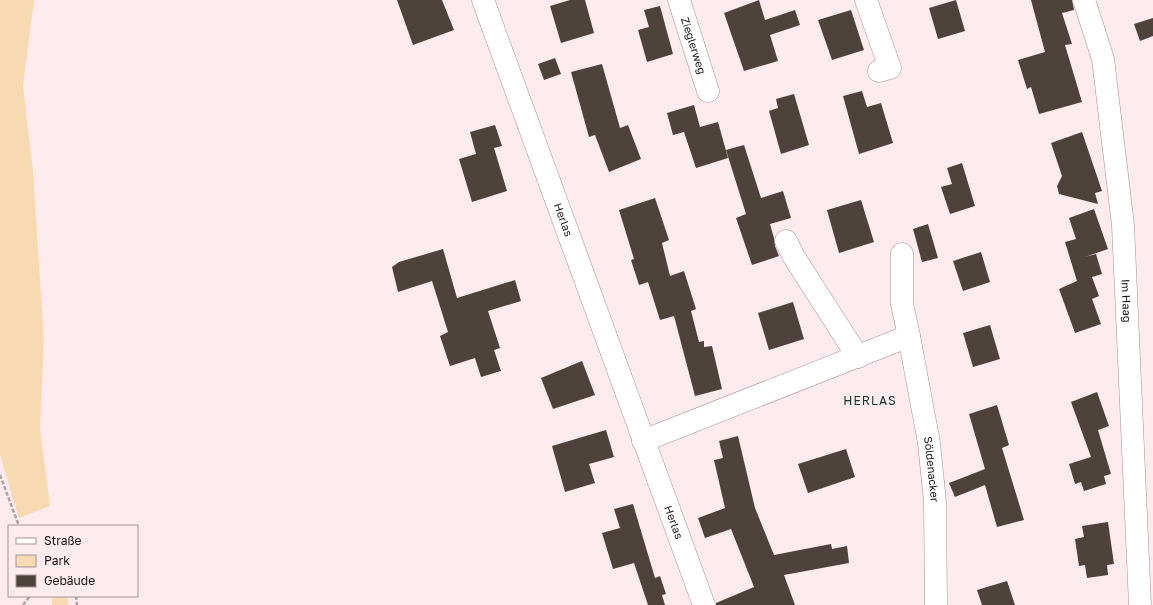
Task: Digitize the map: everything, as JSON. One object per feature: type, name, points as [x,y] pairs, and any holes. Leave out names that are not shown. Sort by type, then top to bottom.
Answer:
[{"type":"street","name":"Herlas","points":[[483,0],[704,605]]},
{"type":"street","name":"Zieglerweg","points":[[679,0],[708,91]]},
{"type":"street","points":[[866,0],[890,68],[879,71]]},
{"type":"street","name":"Im Haag","points":[[1084,0],[1103,59],[1123,225],[1140,605]]},
{"type":"street","points":[[786,241],[794,257],[858,357]]},
{"type":"street","name":"Söldenacker","points":[[902,254],[902,304],[929,443],[935,502],[936,605]]},
{"type":"street","points":[[643,441],[909,336]]},
{"type":"path","points":[[0,475],[19,525]]},
{"type":"path","points":[[23,605],[29,597]]},
{"type":"green space","points":[[0,0],[34,0],[23,86],[33,172],[44,340],[40,429],[50,506],[19,518],[0,455]]},
{"type":"green space","points":[[52,597],[67,597],[68,605],[52,605]]},
{"type":"building","points":[[397,0],[442,0],[454,30],[413,45]]},
{"type":"building","points":[[570,0],[585,0],[594,33],[561,43],[550,6]]},
{"type":"building","points":[[759,0],[765,20],[795,10],[800,25],[770,35],[778,61],[744,71],[724,13]]},
{"type":"building","points":[[956,0],[965,31],[938,39],[929,8]]},
{"type":"building","points":[[1031,0],[1072,0],[1074,10],[1062,13],[1072,44],[1065,45],[1082,102],[1039,114],[1031,87],[1027,89],[1018,60],[1045,52]]},
{"type":"building","points":[[660,6],[673,54],[647,62],[638,30],[649,27],[644,10]]},
{"type":"building","points":[[851,10],[864,50],[832,60],[818,20]]},
{"type":"building","points":[[1153,18],[1153,36],[1140,41],[1134,24]]},
{"type":"building","points":[[555,58],[561,74],[544,80],[538,64]]},
{"type":"building","points":[[602,64],[620,128],[628,125],[641,159],[609,172],[595,135],[589,137],[571,72]]},
{"type":"building","points":[[862,91],[867,107],[881,103],[893,143],[859,154],[843,96]]},
{"type":"building","points":[[794,94],[809,145],[781,154],[769,111],[778,108],[776,99]]},
{"type":"building","points":[[694,105],[700,127],[718,122],[728,158],[696,168],[684,132],[673,135],[667,113]]},
{"type":"building","points":[[495,125],[502,146],[494,148],[507,191],[472,202],[459,159],[476,154],[470,132]]},
{"type":"building","points":[[1082,132],[1102,191],[1095,193],[1098,204],[1059,194],[1057,186],[1062,176],[1051,143]]},
{"type":"building","points":[[744,145],[761,198],[783,191],[791,218],[770,224],[779,256],[752,265],[736,218],[746,214],[726,150]]},
{"type":"building","points":[[962,163],[975,206],[950,214],[941,187],[952,184],[947,168]]},
{"type":"building","points":[[655,198],[669,240],[662,243],[670,276],[684,271],[696,309],[691,311],[699,342],[704,341],[704,347],[712,346],[722,389],[695,396],[674,316],[660,320],[648,282],[639,285],[631,260],[634,259],[619,210]]},
{"type":"building","points":[[861,200],[874,242],[839,253],[827,210]]},
{"type":"building","points":[[1094,209],[1108,249],[1085,257],[1096,254],[1102,274],[1092,277],[1099,296],[1092,299],[1101,324],[1075,333],[1059,289],[1077,281],[1065,242],[1076,239],[1069,218]]},
{"type":"building","points":[[928,224],[938,258],[922,262],[913,229]]},
{"type":"building","points":[[443,249],[457,298],[515,280],[521,301],[488,311],[500,348],[494,350],[501,371],[481,377],[475,358],[450,366],[440,336],[448,332],[432,281],[398,292],[392,267],[399,262]]},
{"type":"building","points":[[981,252],[990,282],[963,291],[953,261]]},
{"type":"building","points":[[793,302],[804,339],[769,350],[758,313]]},
{"type":"building","points":[[990,325],[1000,359],[973,367],[963,333]]},
{"type":"building","points":[[582,361],[595,395],[553,409],[541,378]]},
{"type":"building","points":[[1097,392],[1109,426],[1098,430],[1111,474],[1104,476],[1106,484],[1084,491],[1081,482],[1075,484],[1069,464],[1091,457],[1071,402]]},
{"type":"building","points":[[997,405],[1009,445],[1002,448],[1024,520],[997,527],[985,485],[955,497],[949,483],[985,469],[969,414]]},
{"type":"building","points":[[606,430],[614,457],[589,464],[595,483],[565,492],[552,446]]},
{"type":"building","points":[[738,436],[755,508],[774,555],[831,544],[832,549],[847,546],[849,563],[784,575],[795,605],[716,605],[716,603],[754,587],[731,529],[705,538],[698,518],[725,508],[714,460],[723,458],[719,441]]},
{"type":"building","points":[[846,449],[855,477],[808,493],[798,464]]},
{"type":"building","points":[[633,504],[655,578],[660,576],[666,594],[662,595],[665,605],[648,605],[634,563],[613,569],[602,533],[620,528],[614,509]]},
{"type":"building","points":[[1108,522],[1114,564],[1107,565],[1108,575],[1087,578],[1085,565],[1079,566],[1075,539],[1084,537],[1082,526]]},
{"type":"building","points":[[1007,581],[1015,605],[982,605],[977,590]]},
{"type":"district","name":"HERLAS","points":[[870,401]]}]
